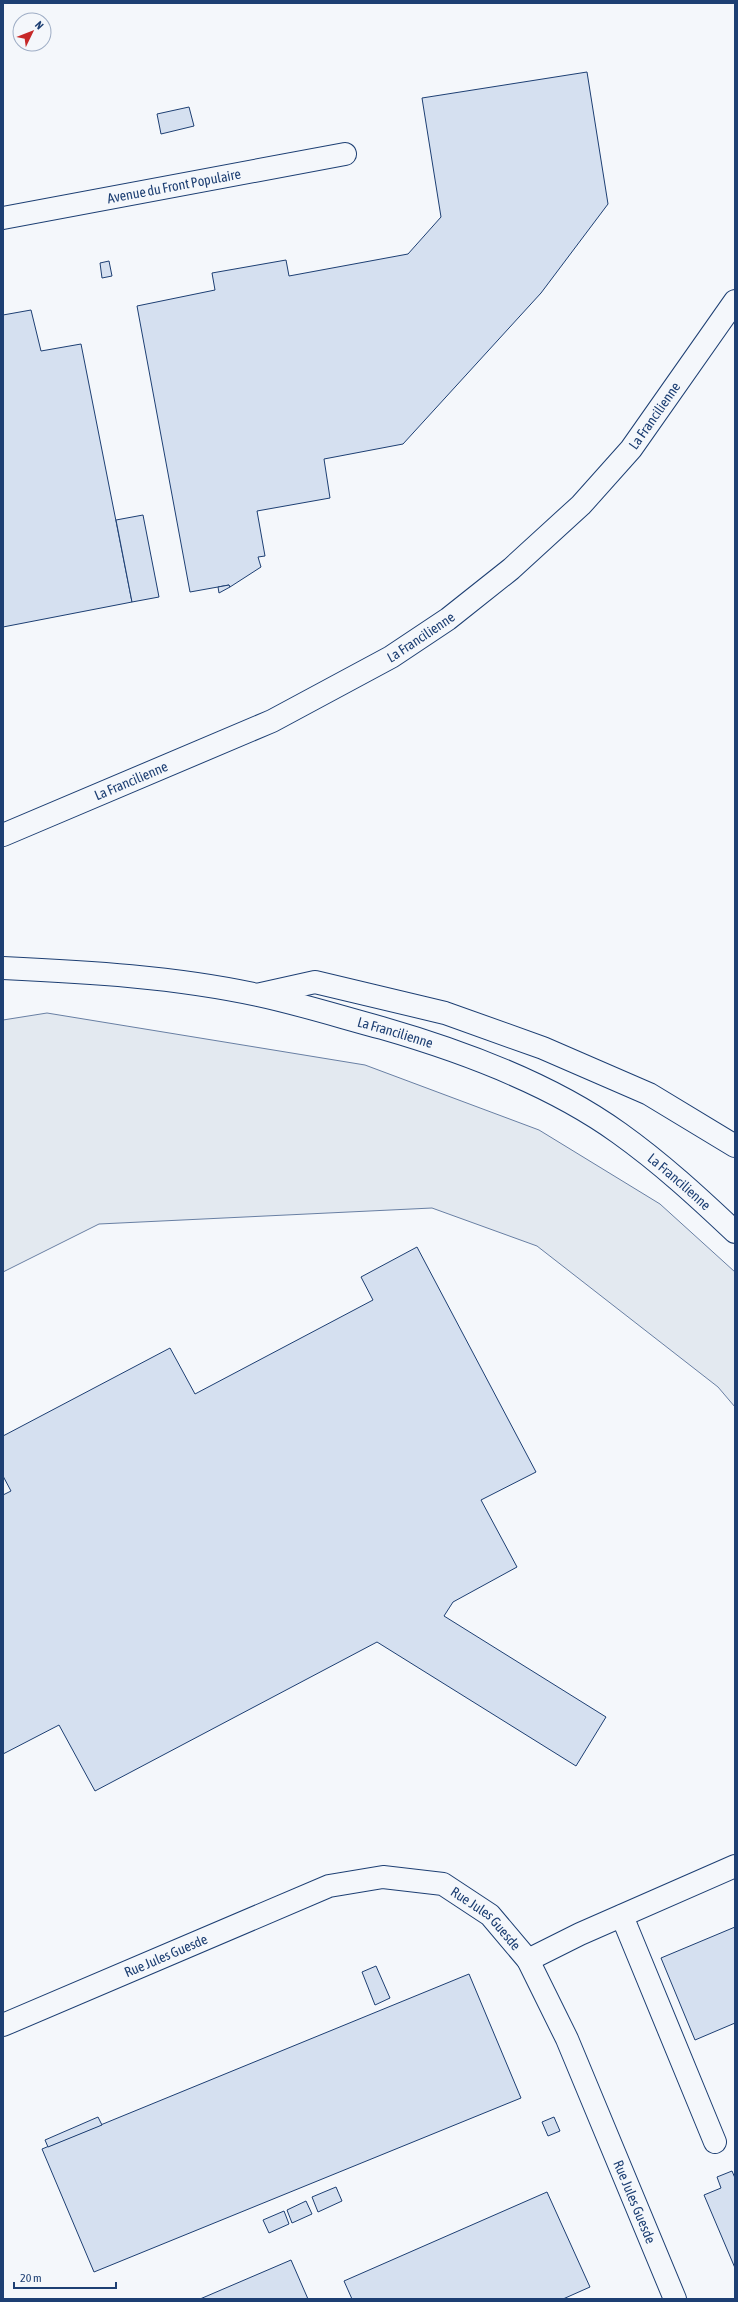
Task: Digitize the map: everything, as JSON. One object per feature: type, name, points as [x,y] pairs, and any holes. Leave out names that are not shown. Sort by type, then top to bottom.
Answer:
[{"type":"main road","name":"Avenue du Front Populaire","points":[[3,218],[345,154]]},
{"type":"main road","name":"La Francilienne","points":[[3,835],[272,721],[390,657],[448,619],[511,569],[581,505],[632,448],[735,301]]},
{"type":"main road","name":"La Francilienne","points":[[3,968],[88,972],[188,984],[258,995],[444,1046],[512,1074],[553,1095],[618,1132],[677,1178],[735,1232]]},
{"type":"main road","points":[[258,995],[315,982],[445,1013],[543,1048],[648,1094],[735,1146]]},
{"type":"main road","points":[[528,1960],[735,1866]]},
{"type":"main road","name":"Rue Jules Guesde","points":[[3,2026],[329,1886],[383,1877],[443,1884],[490,1915],[528,1960],[568,2039],[675,2299]]},
{"type":"main road","points":[[622,1916],[715,2142]]},
{"type":"shaded area","points":[[47,1013],[365,1065],[539,1130],[660,1204],[735,1272],[735,1407],[718,1387],[537,1246],[432,1208],[99,1224],[3,1272],[3,1020]]},
{"type":"building","points":[[587,72],[608,204],[541,293],[403,444],[324,459],[330,498],[257,511],[265,556],[258,557],[261,567],[230,587],[229,585],[190,592],[137,306],[215,290],[212,273],[286,260],[289,276],[408,254],[441,217],[422,98]]},
{"type":"building","points":[[189,107],[194,126],[161,134],[157,114]]},
{"type":"building","points":[[109,261],[112,276],[102,278],[100,263]]},
{"type":"building","points":[[31,310],[41,351],[81,344],[132,602],[3,627],[3,315]]},
{"type":"building","points":[[143,515],[159,597],[132,602],[116,520]]},
{"type":"building","points":[[229,585],[230,587],[219,593],[218,587]]},
{"type":"building","points":[[417,1247],[536,1472],[481,1500],[517,1567],[453,1602],[444,1616],[606,1717],[576,1766],[377,1642],[95,1791],[59,1725],[3,1754],[3,1495],[11,1491],[3,1476],[3,1436],[170,1348],[195,1394],[373,1300],[361,1277]]},
{"type":"building","points":[[735,1927],[735,2023],[695,2040],[661,1958]]},
{"type":"building","points":[[376,1966],[390,1998],[375,2005],[362,1972]]},
{"type":"building","points":[[469,1974],[521,2098],[94,2272],[42,2149]]},
{"type":"building","points":[[98,2117],[102,2125],[48,2147],[45,2140]]},
{"type":"building","points":[[554,2117],[560,2131],[548,2136],[542,2122]]},
{"type":"building","points":[[732,2171],[735,2178],[735,2268],[704,2195],[721,2188],[717,2177]]},
{"type":"building","points":[[336,2187],[342,2201],[318,2212],[312,2197]]},
{"type":"building","points":[[547,2192],[590,2287],[563,2299],[352,2299],[344,2281]]},
{"type":"building","points":[[306,2201],[312,2214],[292,2223],[287,2210]]},
{"type":"building","points":[[284,2211],[289,2224],[269,2233],[263,2220]]},
{"type":"building","points":[[291,2260],[308,2299],[200,2299]]}]
